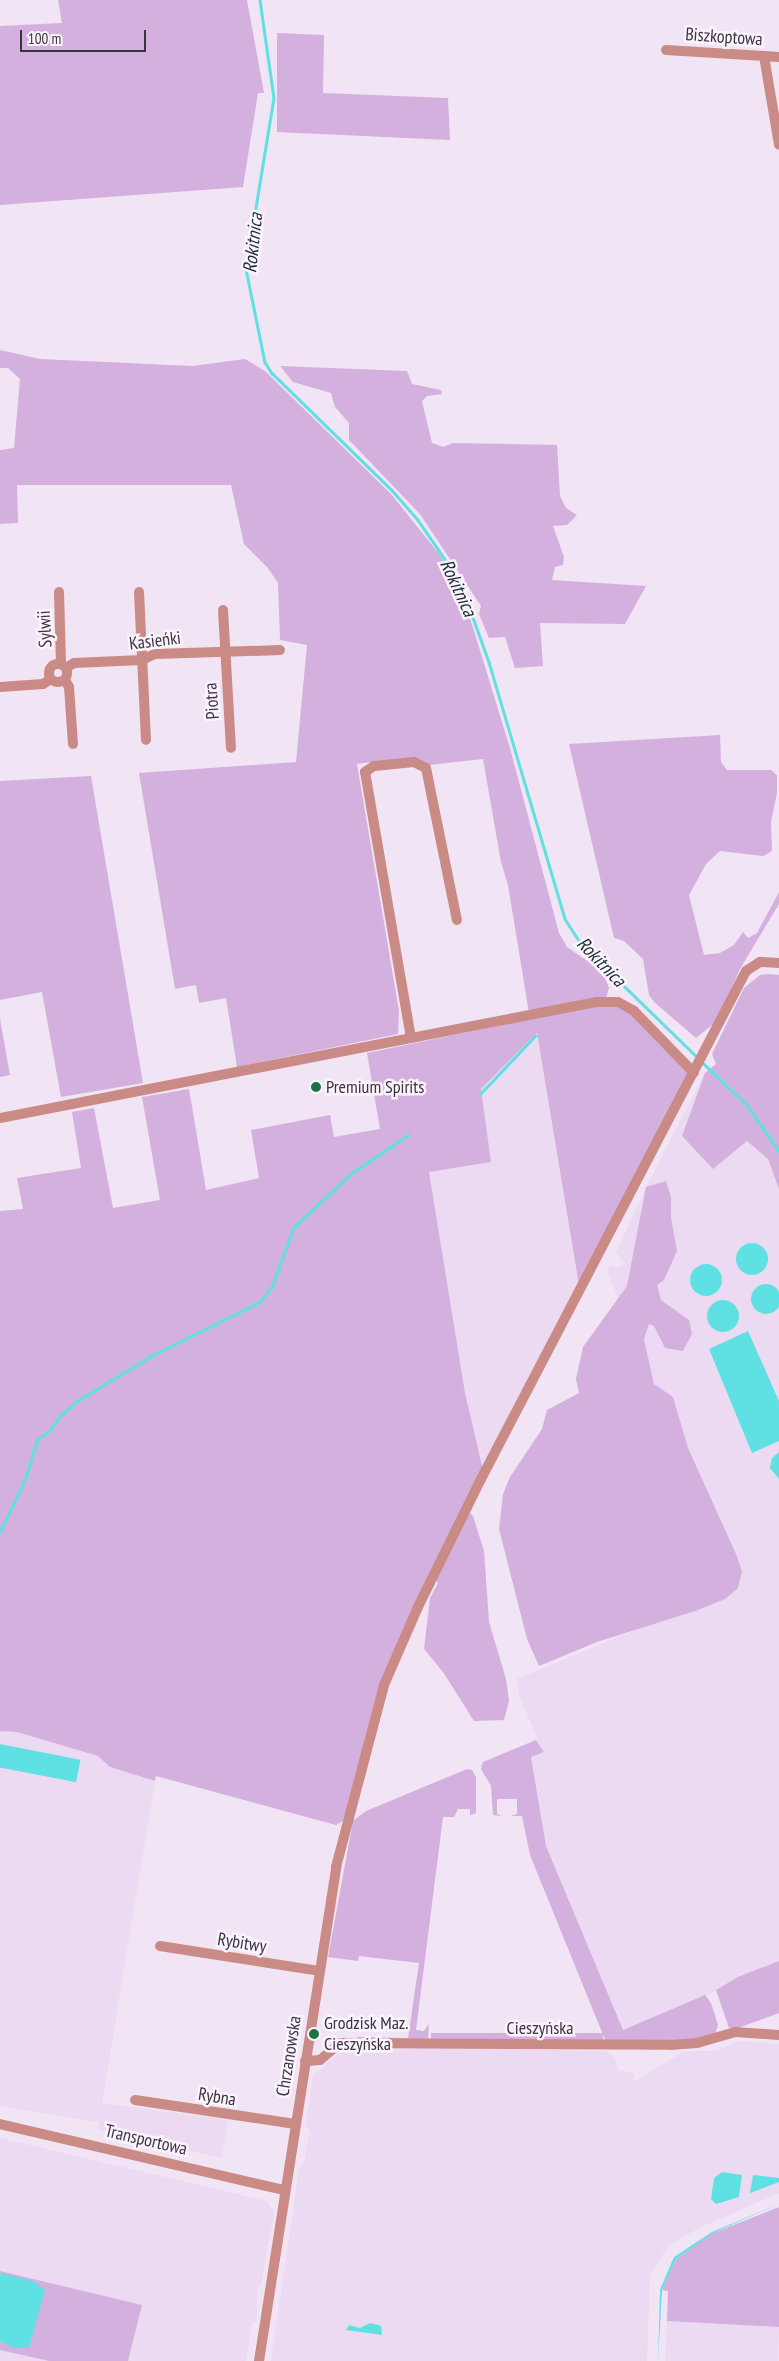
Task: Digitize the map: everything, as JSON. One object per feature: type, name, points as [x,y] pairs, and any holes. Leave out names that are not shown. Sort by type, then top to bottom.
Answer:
[{"type":"street","name":"Biszkoptowa","points":[[666,50],[779,57]]},
{"type":"street","points":[[764,56],[779,145]]},
{"type":"street","name":"Sylwii","points":[[59,592],[63,666]]},
{"type":"street","points":[[139,592],[146,740]]},
{"type":"street","name":"Piotra","points":[[223,610],[231,748]]},
{"type":"street","name":"Kasieńki","points":[[63,666],[74,663],[142,660],[155,654],[280,650]]},
{"type":"street","points":[[0,687],[43,684],[51,680],[59,683],[65,680],[68,675],[63,666],[50,669],[51,680]]},
{"type":"street","points":[[65,680],[69,686],[73,744]]},
{"type":"street","points":[[411,1038],[365,772],[374,766],[414,762],[426,768],[457,920]]},
{"type":"street","name":"Chrzanowska","points":[[259,2361],[284,2190],[336,1867],[362,1758],[384,1685],[417,1609],[484,1474],[746,971],[760,962],[779,963]]},
{"type":"street","points":[[0,1118],[596,1002],[618,1002],[634,1011],[698,1064]]},
{"type":"street","name":"Rybitwy","points":[[160,1946],[319,1971]]},
{"type":"street","name":"Cieszyńska","points":[[305,2061],[320,2060],[340,2043],[670,2045],[697,2043],[735,2032],[779,2035]]},
{"type":"street","name":"Rybna","points":[[135,2100],[295,2124]]},
{"type":"street","name":"Transportowa","points":[[0,2124],[284,2190]]},
{"type":"shaded area","points":[[58,0],[247,0],[264,93],[258,93],[243,187],[0,205],[0,26],[62,23]]},
{"type":"shaded area","points":[[277,33],[324,35],[323,93],[448,98],[450,140],[277,132]]},
{"type":"shaded area","points":[[0,350],[40,359],[192,366],[245,359],[265,371],[391,494],[440,555],[462,592],[510,748],[559,933],[567,947],[602,971],[609,988],[605,1002],[618,1002],[694,1073],[580,1291],[537,1033],[481,1089],[491,1162],[429,1172],[465,1393],[484,1474],[466,1509],[473,1516],[484,1551],[489,1622],[506,1679],[509,1701],[504,1720],[474,1721],[443,1672],[424,1649],[430,1598],[438,1583],[433,1576],[398,1649],[346,1819],[336,1825],[156,1776],[155,1781],[110,1767],[98,1756],[17,1732],[0,1731],[0,1211],[23,1209],[17,1178],[81,1168],[72,1112],[94,1108],[113,1208],[160,1200],[142,1097],[189,1089],[206,1190],[259,1178],[251,1130],[330,1115],[334,1137],[380,1129],[367,1053],[530,1019],[508,885],[501,862],[483,759],[429,765],[386,760],[357,764],[399,1011],[398,1034],[237,1067],[226,998],[199,1003],[196,985],[175,989],[139,773],[296,762],[307,645],[280,640],[278,583],[267,567],[244,544],[231,485],[17,485],[18,523],[0,524],[0,450],[14,448],[20,379],[8,368],[0,368]]},
{"type":"shaded area","points":[[280,366],[407,371],[412,384],[441,390],[442,394],[427,396],[422,401],[432,443],[443,447],[453,443],[557,445],[560,496],[566,508],[577,515],[567,525],[553,526],[564,557],[563,565],[555,567],[552,580],[646,586],[625,624],[540,623],[543,666],[515,668],[505,637],[489,638],[479,614],[481,606],[420,514],[349,440],[349,423],[335,407],[331,393],[293,382]]},
{"type":"shaded area","points":[[720,735],[721,762],[727,770],[771,770],[777,775],[777,793],[771,822],[772,851],[763,856],[720,851],[706,864],[689,895],[704,955],[720,953],[734,945],[743,932],[748,938],[757,933],[779,892],[779,904],[740,969],[717,1021],[696,1038],[654,1002],[649,995],[643,959],[624,941],[614,938],[569,744]]},
{"type":"shaded area","points":[[91,776],[143,1083],[61,1097],[42,992],[0,1000],[0,781]]},
{"type":"shaded area","points":[[760,975],[779,975],[779,1189],[768,1159],[747,1141],[713,1169],[682,1136],[705,1073],[716,1064],[712,1054],[744,988]]},
{"type":"shaded area","points":[[0,1019],[10,1075],[0,1077]]},
{"type":"shaded area","points":[[537,1033],[580,1291],[484,1474],[465,1393],[429,1172],[491,1162],[481,1088]]},
{"type":"shaded area","points":[[705,1073],[756,1124],[779,1189],[779,1961],[730,1985],[623,2031],[546,1846],[531,1757],[543,1752],[519,1695],[517,1679],[736,1588],[607,1271],[610,1265],[618,1268],[625,1264],[616,1253],[646,1187]]},
{"type":"shaded area","points":[[666,1181],[671,1197],[671,1218],[677,1251],[664,1280],[657,1285],[661,1300],[689,1320],[692,1334],[683,1351],[665,1348],[654,1326],[649,1324],[644,1339],[654,1384],[673,1397],[688,1448],[736,1554],[742,1571],[738,1588],[725,1599],[698,1610],[597,1642],[539,1666],[527,1639],[499,1529],[503,1494],[510,1477],[542,1429],[547,1410],[579,1393],[576,1379],[583,1347],[627,1286],[646,1187]]},
{"type":"shaded area","points":[[0,1731],[17,1732],[98,1756],[110,1767],[155,1781],[102,2103],[228,2120],[222,2158],[98,2129],[99,2122],[0,2106]]},
{"type":"shaded area","points":[[536,1740],[544,1752],[531,1757],[546,1846],[623,2030],[705,1995],[711,2003],[718,2025],[715,2034],[697,2040],[606,2042],[530,1855],[522,1816],[510,1816],[517,1814],[517,1799],[497,1799],[497,1814],[503,1816],[493,1815],[491,1786],[481,1769],[483,1762]]},
{"type":"shaded area","points":[[467,1769],[472,1770],[476,1777],[476,1813],[470,1815],[470,1809],[458,1809],[454,1817],[443,1817],[416,2030],[424,2031],[429,2024],[428,2041],[357,2040],[357,2037],[408,2038],[419,1963],[359,1956],[358,1961],[328,1957],[353,1821],[366,1811]]},
{"type":"shaded area","points":[[779,1961],[779,2013],[735,2029],[729,2028],[716,1990],[738,1977]]},
{"type":"shaded area","points":[[431,2033],[603,2033],[603,2041],[431,2041]]},
{"type":"shaded area","points":[[740,2041],[779,2044],[779,2193],[699,2228],[668,2246],[650,2275],[647,2361],[271,2361],[299,2170],[304,2164],[309,2136],[315,2134],[309,2133],[310,2127],[306,2127],[313,2075],[340,2052],[427,2048],[605,2051],[614,2057],[619,2070],[634,2073],[633,2082],[685,2051],[716,2051]]},
{"type":"shaded area","points":[[0,2138],[267,2201],[274,2211],[261,2286],[257,2289],[257,2321],[252,2323],[246,2361],[128,2361],[141,2305],[0,2271]]},
{"type":"shaded area","points":[[779,2207],[779,2327],[667,2321],[668,2291],[662,2290],[676,2259],[713,2233]]},
{"type":"shaded area","points":[[0,2271],[142,2305],[128,2361],[49,2361],[0,2350]]},
{"type":"shaded area","points":[[667,2321],[779,2327],[778,2361],[665,2361]]},
{"type":"shaded area","points":[[0,2350],[49,2361],[0,2361]]},
{"type":"water","points":[[752,1243],[764,1247],[768,1259],[764,1271],[752,1275],[740,1271],[736,1259],[740,1247]]},
{"type":"water","points":[[706,1264],[717,1269],[722,1280],[717,1291],[706,1296],[695,1291],[690,1280],[695,1269]]},
{"type":"water","points":[[766,1284],[777,1288],[781,1299],[777,1310],[766,1314],[755,1310],[751,1299],[755,1288]]},
{"type":"water","points":[[723,1300],[729,1301],[734,1305],[738,1310],[738,1322],[734,1327],[729,1331],[723,1332],[717,1331],[712,1327],[708,1322],[707,1316],[708,1310],[712,1305],[717,1301]]},
{"type":"water","points":[[748,1331],[779,1401],[779,1441],[752,1453],[709,1349]]},
{"type":"water","points":[[779,1452],[779,1479],[770,1468],[772,1458]]},
{"type":"water","points":[[0,1744],[80,1760],[76,1782],[0,1767]]},
{"type":"water","points":[[722,2172],[742,2175],[739,2197],[716,2204],[711,2199],[714,2178]]},
{"type":"water","points":[[753,2175],[779,2178],[779,2182],[750,2193]]},
{"type":"water","points":[[779,2204],[713,2233],[676,2259],[662,2290],[658,2361],[660,2290],[674,2257],[712,2232]]},
{"type":"water","points":[[0,2273],[33,2281],[45,2290],[29,2348],[14,2348],[0,2341]]},
{"type":"water","points":[[370,2323],[381,2326],[382,2335],[346,2330],[349,2325],[360,2328]]},
{"type":"waterway","name":"Rokitnica","points":[[260,0],[274,98],[246,269],[265,362],[272,373],[392,490],[418,520],[451,568],[470,609],[489,662],[565,919],[582,945],[698,1058]]},
{"type":"waterway","points":[[480,1094],[535,1036]]},
{"type":"waterway","name":"Rokitnica","points":[[702,1062],[748,1106],[779,1151]]},
{"type":"waterway","points":[[0,1532],[25,1479],[37,1440],[51,1429],[60,1416],[77,1401],[153,1355],[260,1302],[272,1286],[294,1227],[352,1173],[408,1135]]},
{"type":"place","name":"Premium Spirits","points":[[316,1087]]},
{"type":"place","name":"Grodzisk Maz. Cieszyńska","points":[[314,2034]]}]
